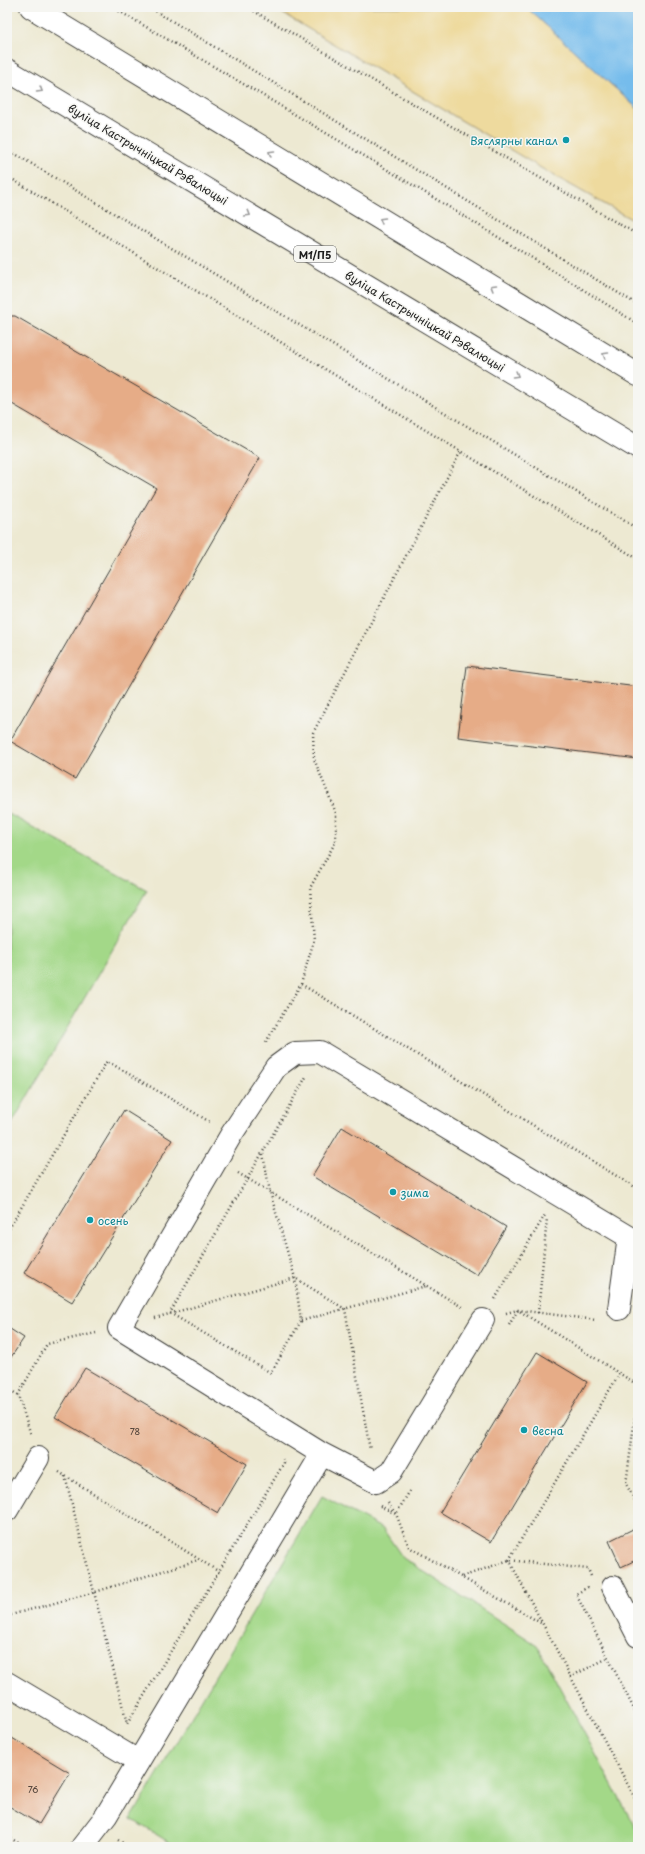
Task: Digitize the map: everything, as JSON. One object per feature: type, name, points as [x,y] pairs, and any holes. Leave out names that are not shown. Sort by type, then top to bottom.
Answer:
[{"type":"main road","points":[[31,7],[638,375]]},
{"type":"main road","name":"вуліца Кастрычніцкай Рэвалюцыі","points":[[7,70],[638,448]]},
{"type":"main road","points":[[483,1320],[391,1472],[376,1482],[322,1454],[106,1331],[276,1067],[295,1053],[320,1052],[629,1237],[619,1309]]},
{"type":"main road","points":[[82,1847],[106,1816],[322,1454]]},
{"type":"main road","points":[[7,1510],[38,1458]]},
{"type":"main road","points":[[604,1585],[638,1636]]},
{"type":"main road","points":[[7,1683],[138,1761]]},
{"type":"path","points":[[112,7],[284,107],[508,242],[638,324]]},
{"type":"path","points":[[149,7],[638,304]]},
{"type":"path","points":[[247,7],[638,235]]},
{"type":"path","points":[[7,149],[638,529]]},
{"type":"path","points":[[7,176],[638,559]]},
{"type":"path","points":[[264,1044],[301,984],[314,940],[310,888],[336,840],[336,813],[314,759],[313,732],[461,451]]},
{"type":"path","points":[[301,984],[638,1189]]},
{"type":"path","points":[[7,1232],[106,1061],[231,1135]]},
{"type":"path","points":[[170,1313],[247,1178],[263,1154],[308,1073]]},
{"type":"path","points":[[170,1313],[271,1373],[301,1321],[295,1278],[270,1192],[263,1154]]},
{"type":"path","points":[[217,1160],[483,1320],[518,1310],[600,1320]]},
{"type":"path","points":[[483,1320],[548,1209],[538,1312]]},
{"type":"path","points":[[18,1395],[47,1344],[95,1334],[295,1278],[345,1309],[376,1482],[396,1514],[409,1547],[542,1624]]},
{"type":"path","points":[[301,1321],[426,1286]]},
{"type":"path","points":[[518,1310],[638,1385]]},
{"type":"path","points":[[95,1334],[106,1331]]},
{"type":"path","points":[[95,1334],[106,1331]]},
{"type":"path","points":[[509,1560],[619,1374]]},
{"type":"path","points":[[7,1388],[18,1395],[38,1458],[243,1587]]},
{"type":"path","points":[[638,1394],[626,1484],[638,1506]]},
{"type":"path","points":[[65,1476],[127,1724],[284,1463],[283,1457]]},
{"type":"path","points":[[7,1616],[95,1592],[199,1560]]},
{"type":"path","points":[[462,1577],[509,1560],[588,1569],[604,1585],[576,1594],[638,1717]]},
{"type":"path","points":[[509,1560],[638,1804]]},
{"type":"path","points":[[570,1677],[608,1658]]},
{"type":"path","points":[[7,1836],[25,1847]]},
{"type":"green space","points":[[7,813],[147,890],[7,1132]]},
{"type":"green space","points":[[322,1496],[383,1529],[403,1558],[537,1645],[638,1833],[638,1847],[177,1847],[131,1819]]},
{"type":"sand","name":"Вяслярны канал","points":[[272,7],[526,7],[638,109],[638,223],[546,171]]},
{"type":"water","points":[[526,7],[638,7],[638,109]]},
{"type":"building","points":[[7,316],[15,316],[260,458],[75,779],[10,741],[156,488],[7,401]]},
{"type":"building","points":[[467,666],[638,687],[638,759],[458,737]]},
{"type":"building","name":"осень","points":[[124,1110],[172,1140],[72,1302],[24,1273]]},
{"type":"building","name":"зима","points":[[342,1127],[506,1227],[477,1275],[312,1176]]},
{"type":"building","points":[[7,1327],[24,1338],[7,1363]]},
{"type":"building","name":"весна","points":[[537,1352],[587,1382],[491,1542],[440,1512]]},
{"type":"building","points":[[85,1368],[247,1464],[218,1513],[55,1417]]},
{"type":"building","points":[[633,1529],[638,1539],[638,1559],[621,1567],[609,1541]]},
{"type":"building","points":[[7,1735],[70,1773],[39,1824],[7,1805]]},
{"type":"place","name":"Вяслярны канал","points":[[566,140]]},
{"type":"place","name":"зима","points":[[393,1192]]},
{"type":"place","name":"осень","points":[[90,1220]]},
{"type":"place","name":"весна","points":[[524,1430]]}]
